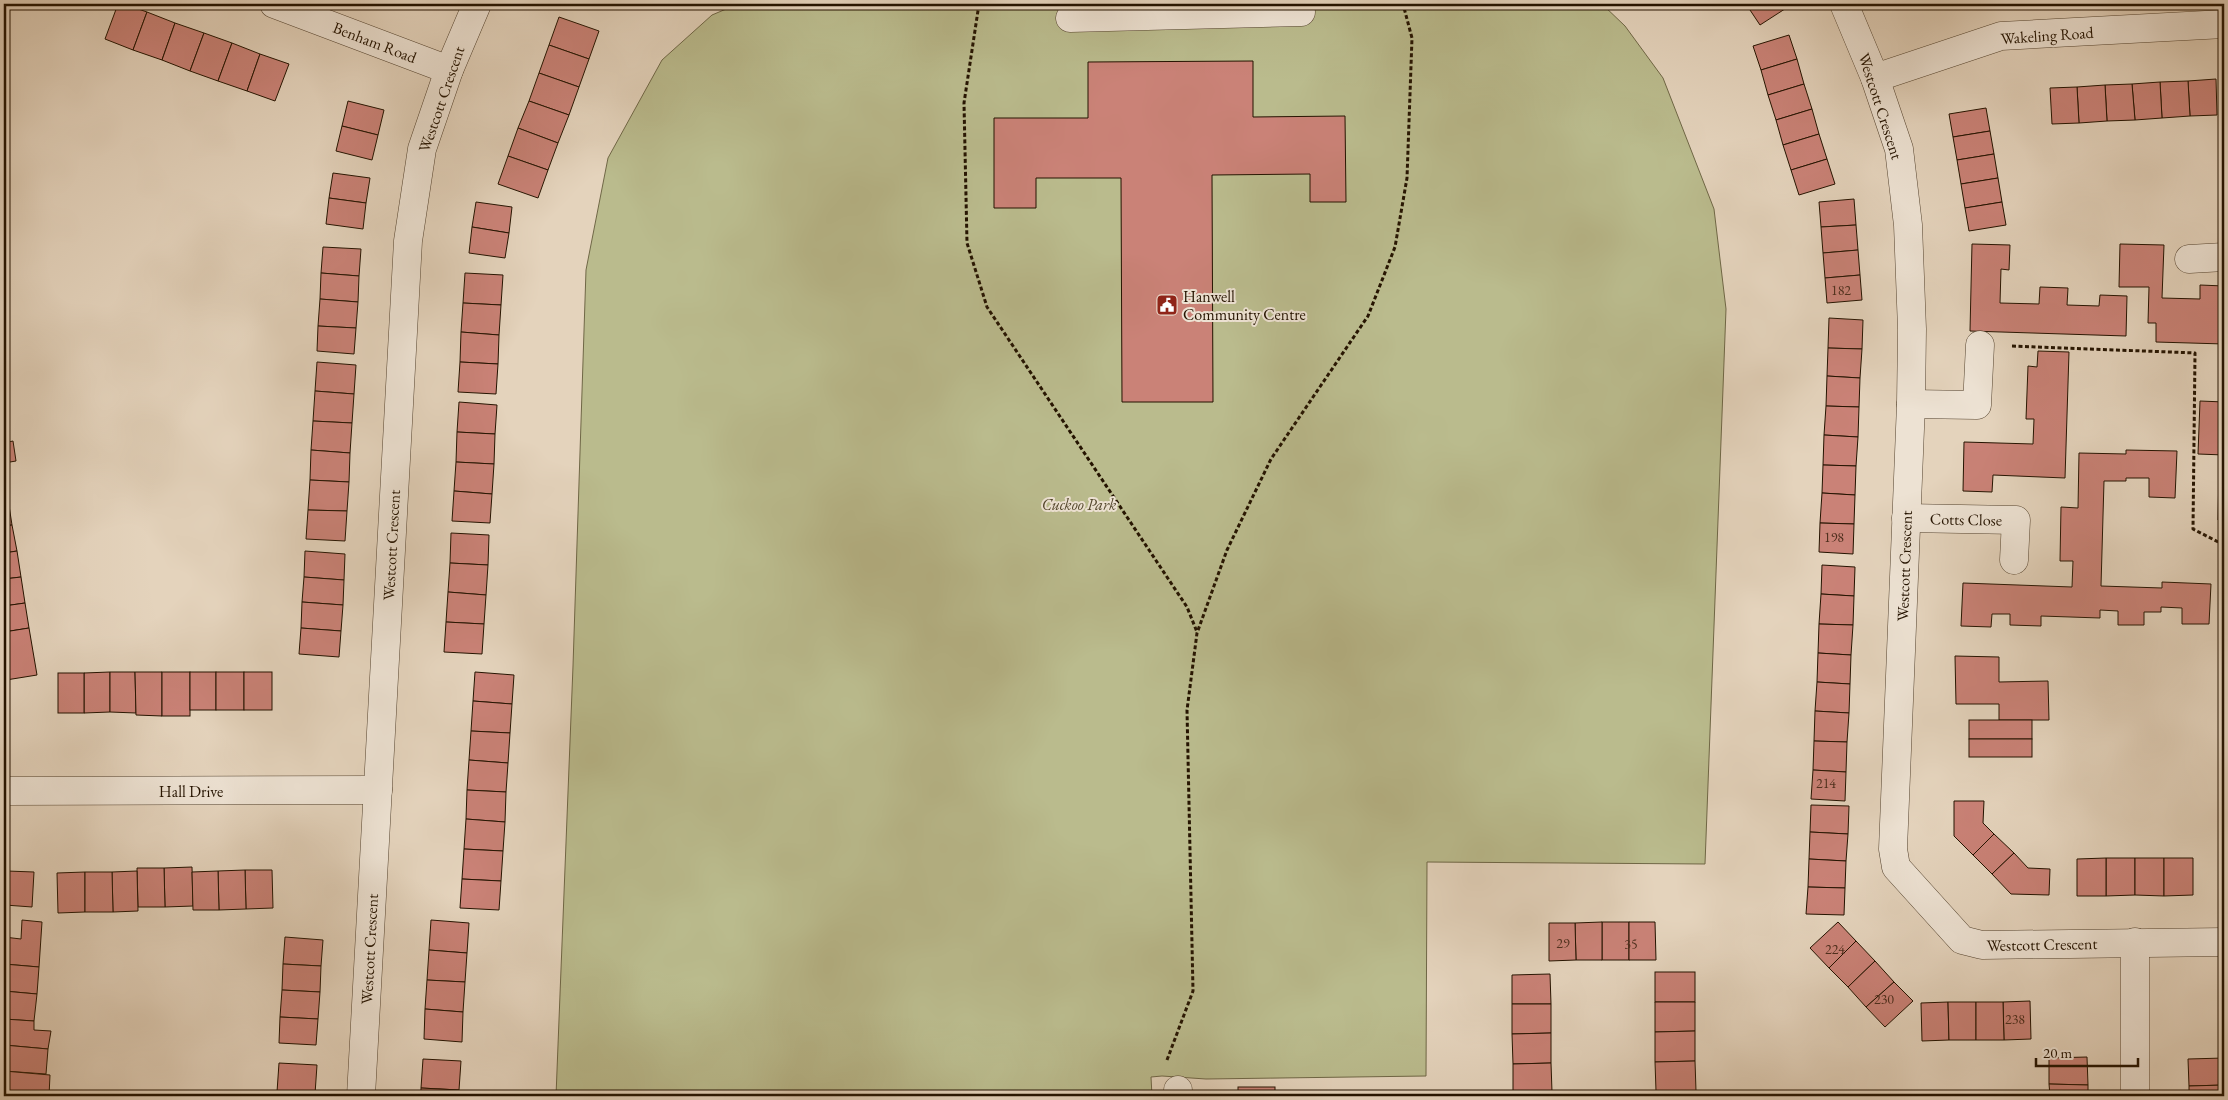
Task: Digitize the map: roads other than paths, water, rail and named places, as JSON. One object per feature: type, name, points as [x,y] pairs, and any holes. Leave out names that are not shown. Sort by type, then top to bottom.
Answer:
[{"type":"street","name":"Benham Road","points":[[274,4],[449,70]]},
{"type":"street","name":"Westcott Crescent","points":[[361,1096],[408,241],[422,149],[449,70],[477,4]]},
{"type":"street","points":[[1079,4],[1070,18],[1301,12],[1293,4]]},
{"type":"street","name":"Westcott Crescent","points":[[1844,4],[1875,78],[1899,149],[1908,225],[1912,329],[1911,404],[1893,849],[1896,867],[1962,940],[1982,946],[2224,942]]},
{"type":"street","name":"Wakeling Road","points":[[1875,78],[2001,36],[2224,24]]},
{"type":"street","points":[[2189,259],[2224,258]]},
{"type":"street","points":[[1911,404],[1977,405],[1980,345]]},
{"type":"street","name":"Cotts Close","points":[[1906,518],[2016,520],[2014,560]]},
{"type":"street","name":"Hall Drive","points":[[4,791],[378,790]]},
{"type":"street","points":[[2135,942],[2135,1096]]},
{"type":"place","name":"Hanwell Community Centre","points":[[1167,305]]},
{"type":"park label","name":"Cuckoo Park","points":[[1079,504]]}]
